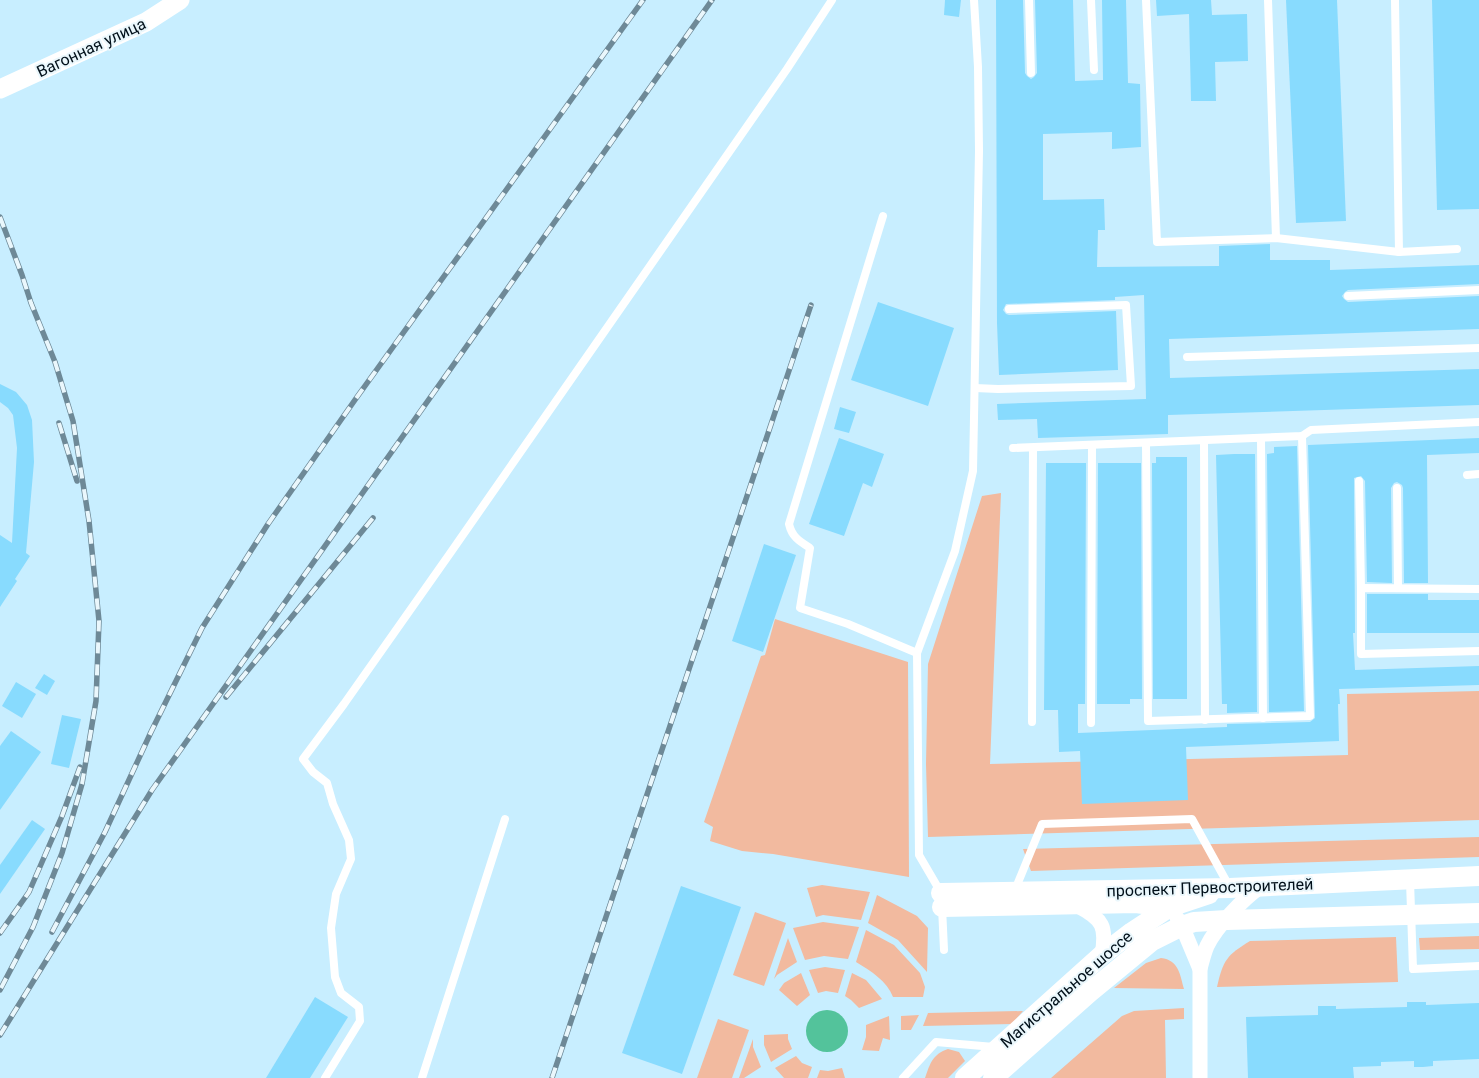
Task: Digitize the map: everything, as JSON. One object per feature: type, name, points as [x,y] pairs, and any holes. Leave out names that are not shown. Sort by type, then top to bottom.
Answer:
[{"type":"main road","name":"проспект Первостроителей","points":[[942,900],[1015,892],[1084,898],[1230,888],[1479,876]]},
{"type":"main road","name":"Магистральное шоссе","points":[[993,1078],[1004,1055],[1102,955],[1170,907],[1230,888]]},
{"type":"main road","points":[[942,900],[1084,898],[1170,907],[1227,920]]},
{"type":"main road","name":"проспект Первостроителей","points":[[1227,920],[1479,913]]},
{"type":"main road","name":"Магистральное шоссе","points":[[965,1078],[1004,1055],[1152,941],[1194,922],[1227,920]]},
{"type":"street","name":"Вагонная улица","points":[[3,87],[146,22],[180,0]]},
{"type":"street","points":[[1200,1078],[1200,969],[1208,945],[1250,894],[1260,887]]},
{"type":"street","points":[[1084,898],[1093,914],[1103,926],[1105,933],[1102,955]]},
{"type":"street","points":[[1116,970],[1134,946],[1145,923],[1141,910],[1136,903]]},
{"type":"street","points":[[1170,907],[1182,926],[1200,969]]},
{"type":"lane","points":[[325,1078],[360,1021],[359,1006],[341,993],[335,977],[331,928],[336,894],[351,859],[349,840],[333,804],[327,783],[313,772],[303,759],[451,552],[832,0]]},
{"type":"lane","points":[[944,950],[942,900],[919,855],[917,653],[955,551],[973,471],[978,133],[978,67],[974,0]]},
{"type":"lane","points":[[1029,0],[1031,73]]},
{"type":"lane","points":[[1091,0],[1094,70]]},
{"type":"lane","points":[[1146,0],[1157,242],[1276,238],[1399,252],[1457,249]]},
{"type":"lane","points":[[1268,0],[1276,238]]},
{"type":"lane","points":[[1395,0],[1399,252]]},
{"type":"lane","points":[[883,216],[789,524],[791,533],[795,538],[810,548],[800,608],[848,624],[917,653]]},
{"type":"lane","points":[[1348,296],[1479,290]]},
{"type":"lane","points":[[975,388],[1131,386],[1126,305],[1009,309]]},
{"type":"lane","points":[[1187,357],[1479,348]]},
{"type":"lane","points":[[1013,448],[1302,436],[1311,430],[1479,422]]},
{"type":"lane","points":[[1146,443],[1148,721],[1310,716],[1302,436]]},
{"type":"lane","points":[[1261,438],[1263,718]]},
{"type":"lane","points":[[1204,440],[1205,720]]},
{"type":"lane","points":[[1091,723],[1092,445]]},
{"type":"lane","points":[[1032,722],[1033,448]]},
{"type":"lane","points":[[1467,475],[1479,474]]},
{"type":"lane","points":[[1359,482],[1361,654],[1479,652]]},
{"type":"lane","points":[[1397,488],[1398,588]]},
{"type":"lane","points":[[1361,588],[1479,589]]},
{"type":"lane","points":[[1015,892],[1042,824],[1192,818],[1230,888]]},
{"type":"lane","points":[[422,1078],[506,819]]},
{"type":"lane","points":[[1410,878],[1413,969],[1479,966]]},
{"type":"lane","points":[[903,1078],[936,1042],[1004,1055]]},
{"type":"shaded area","points":[[1001,493],[990,764],[1348,755],[1347,694],[1479,691],[1479,820],[928,837],[926,764],[928,664],[982,496]]},
{"type":"shaded area","points":[[775,619],[908,662],[909,877],[773,854],[742,851],[710,841],[713,827],[704,822],[761,656],[765,655]]},
{"type":"shaded area","points":[[1479,837],[1479,857],[1031,871],[1023,849]]},
{"type":"shaded area","points":[[822,885],[870,892],[861,920],[823,915],[816,917],[807,888]]},
{"type":"shaded area","points":[[877,895],[917,916],[928,928],[927,972],[898,940],[868,923]]},
{"type":"shaded area","points":[[755,912],[786,923],[764,986],[733,975]]},
{"type":"shaded area","points":[[823,922],[859,927],[848,959],[824,956],[805,960],[793,928]]},
{"type":"shaded area","points":[[866,930],[894,945],[920,973],[925,987],[923,997],[893,997],[883,981],[856,962]]},
{"type":"shaded area","points":[[1479,936],[1479,949],[1420,950],[1419,938]]},
{"type":"shaded area","points":[[1396,937],[1398,982],[1217,987],[1221,970],[1227,959],[1236,950],[1250,941]]},
{"type":"shaded area","points":[[788,938],[797,962],[774,979]]},
{"type":"shaded area","points":[[1161,958],[1172,962],[1178,969],[1184,989],[1114,988],[1146,963]]},
{"type":"shaded area","points":[[825,967],[845,970],[838,993],[826,991],[818,993],[809,970]]},
{"type":"shaded area","points":[[801,973],[810,995],[797,1006],[779,990],[784,983]]},
{"type":"shaded area","points":[[852,973],[866,980],[882,999],[859,1008],[845,996]]},
{"type":"shaded area","points":[[1184,1008],[1184,1019],[1165,1020],[1166,1078],[1051,1078],[1122,1016],[1134,1011]]},
{"type":"shaded area","points":[[827,1010],[842,1016],[848,1031],[842,1046],[827,1052],[812,1046],[806,1031],[812,1016]]},
{"type":"shaded area","points":[[1023,1011],[1012,1024],[923,1026],[928,1013]]},
{"type":"shaded area","points":[[919,1015],[911,1030],[901,1030],[901,1016]]},
{"type":"shaded area","points":[[889,1016],[890,1040],[883,1038],[879,1051],[862,1050],[866,1037],[866,1025]]},
{"type":"shaded area","points":[[718,1019],[749,1030],[732,1078],[697,1078]]},
{"type":"shaded area","points":[[788,1034],[792,1049],[771,1062],[764,1045],[764,1035]]},
{"type":"shaded area","points":[[753,1039],[753,1047],[761,1067],[744,1078],[739,1078]]},
{"type":"shaded area","points":[[948,1049],[959,1052],[965,1061],[948,1078],[925,1078],[935,1056]]},
{"type":"shaded area","points":[[796,1056],[802,1063],[812,1067],[808,1078],[784,1078],[775,1068]]},
{"type":"shaded area","points":[[842,1068],[845,1078],[817,1078],[820,1070],[828,1071]]},
{"type":"building","points":[[945,0],[961,0],[959,17],[944,15]]},
{"type":"building","points":[[996,0],[1023,0],[1025,73],[1031,79],[1037,73],[1035,0],[1073,0],[1075,81],[1103,80],[1102,0],[1126,0],[1128,83],[1140,84],[1141,147],[1112,149],[1112,132],[1043,134],[1043,200],[1104,199],[1105,230],[1098,230],[1097,267],[1219,266],[1219,246],[1270,244],[1270,260],[1330,260],[1330,270],[1479,265],[1479,284],[1348,290],[1342,296],[1348,302],[1479,296],[1479,329],[1169,339],[1170,378],[1479,369],[1479,405],[1168,415],[1168,434],[1038,438],[1037,419],[998,420],[997,404],[1146,399],[1144,295],[1115,297],[1115,300],[1006,304],[1003,310],[1009,315],[1116,311],[1118,370],[999,375],[997,323]]},
{"type":"building","points":[[1156,0],[1211,0],[1212,15],[1247,14],[1248,61],[1215,62],[1216,101],[1191,101],[1189,14],[1157,16]]},
{"type":"building","points":[[1286,0],[1337,0],[1346,221],[1296,223]]},
{"type":"building","points":[[1432,0],[1479,0],[1479,209],[1437,210]]},
{"type":"building","points":[[878,302],[954,328],[928,406],[851,380]]},
{"type":"building","points":[[0,384],[16,392],[27,405],[32,420],[34,462],[26,553],[30,556],[0,607],[0,535],[12,543],[17,448],[13,415],[0,402]]},
{"type":"building","points":[[840,407],[856,412],[849,433],[834,429]]},
{"type":"building","points":[[839,438],[884,454],[872,487],[863,483],[844,536],[809,524]]},
{"type":"building","points":[[1479,438],[1479,453],[1427,455],[1428,583],[1404,583],[1403,488],[1397,482],[1391,488],[1392,583],[1367,582],[1365,481],[1361,476],[1354,478],[1355,633],[1353,633],[1355,670],[1479,666],[1479,685],[1339,689],[1339,741],[1186,747],[1188,800],[1082,804],[1080,751],[1059,752],[1058,710],[1044,710],[1046,463],[1086,463],[1085,704],[1078,704],[1078,733],[1227,727],[1227,724],[1310,722],[1315,718],[1308,445]]},
{"type":"building","points":[[1297,446],[1304,711],[1269,712],[1267,454],[1274,453],[1274,447]]},
{"type":"building","points":[[1255,454],[1257,712],[1227,713],[1227,704],[1222,704],[1216,455]]},
{"type":"building","points":[[1156,457],[1187,457],[1187,699],[1153,699],[1152,463],[1156,463]]},
{"type":"building","points":[[1098,463],[1141,463],[1142,699],[1130,699],[1130,704],[1097,704]]},
{"type":"building","points":[[764,544],[796,555],[763,652],[732,641]]},
{"type":"building","points":[[1367,594],[1428,594],[1428,600],[1479,600],[1479,633],[1367,633]]},
{"type":"building","points":[[44,674],[55,681],[47,695],[35,688]]},
{"type":"building","points":[[16,682],[36,694],[22,718],[2,706]]},
{"type":"building","points":[[62,715],[81,719],[69,768],[51,764]]},
{"type":"building","points":[[11,731],[41,752],[0,810],[0,746]]},
{"type":"building","points":[[32,820],[45,829],[0,894],[0,865]]},
{"type":"building","points":[[681,886],[741,907],[682,1074],[622,1053]]},
{"type":"building","points":[[315,997],[348,1017],[310,1078],[266,1078]]},
{"type":"building","points":[[1407,1002],[1426,1002],[1426,1005],[1479,1003],[1479,1059],[1433,1061],[1433,1066],[1423,1067],[1414,1067],[1414,1061],[1381,1062],[1381,1066],[1353,1067],[1354,1078],[1248,1078],[1246,1017],[1318,1015],[1318,1006],[1336,1006],[1336,1009],[1407,1007]]},
{"type":"railway","points":[[52,932],[105,832],[202,628],[268,524],[357,397],[643,0]]},
{"type":"railway","points":[[0,1035],[152,790],[712,0]]},
{"type":"railway","points":[[0,217],[31,303],[55,362],[73,421],[89,521],[99,621],[96,701],[82,784],[62,853],[33,927],[0,990]]},
{"type":"railway","points":[[552,1078],[811,305]]},
{"type":"railway","points":[[59,423],[77,481]]},
{"type":"railway","points":[[226,697],[373,518]]},
{"type":"railway","points":[[0,933],[29,892],[62,816],[80,767]]}]
